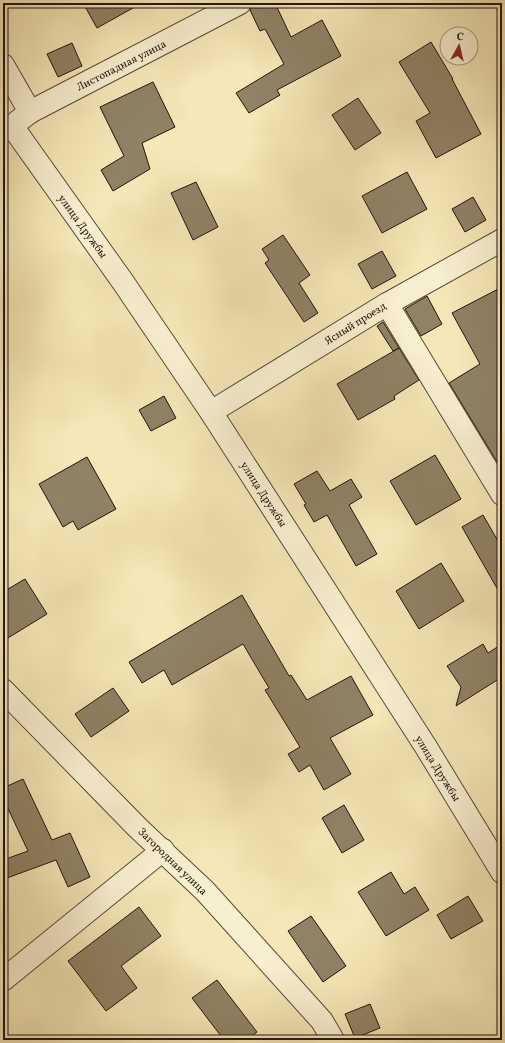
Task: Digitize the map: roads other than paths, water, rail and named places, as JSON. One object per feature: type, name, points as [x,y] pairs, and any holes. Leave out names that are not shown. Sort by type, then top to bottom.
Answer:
[{"type":"street","name":"Листопадная улица","points":[[7,129],[30,112],[240,3]]},
{"type":"street","points":[[3,65],[30,112]]},
{"type":"street","name":"улица Дружбы","points":[[7,129],[123,282],[211,412],[426,747],[502,872]]},
{"type":"street","name":"Ясный проезд","points":[[211,412],[387,304],[502,240]]},
{"type":"street","points":[[387,304],[502,494]]},
{"type":"street","name":"Загородная улица","points":[[3,690],[138,828],[205,891],[322,1021],[333,1040]]},
{"type":"street","points":[[3,980],[163,850]]}]
